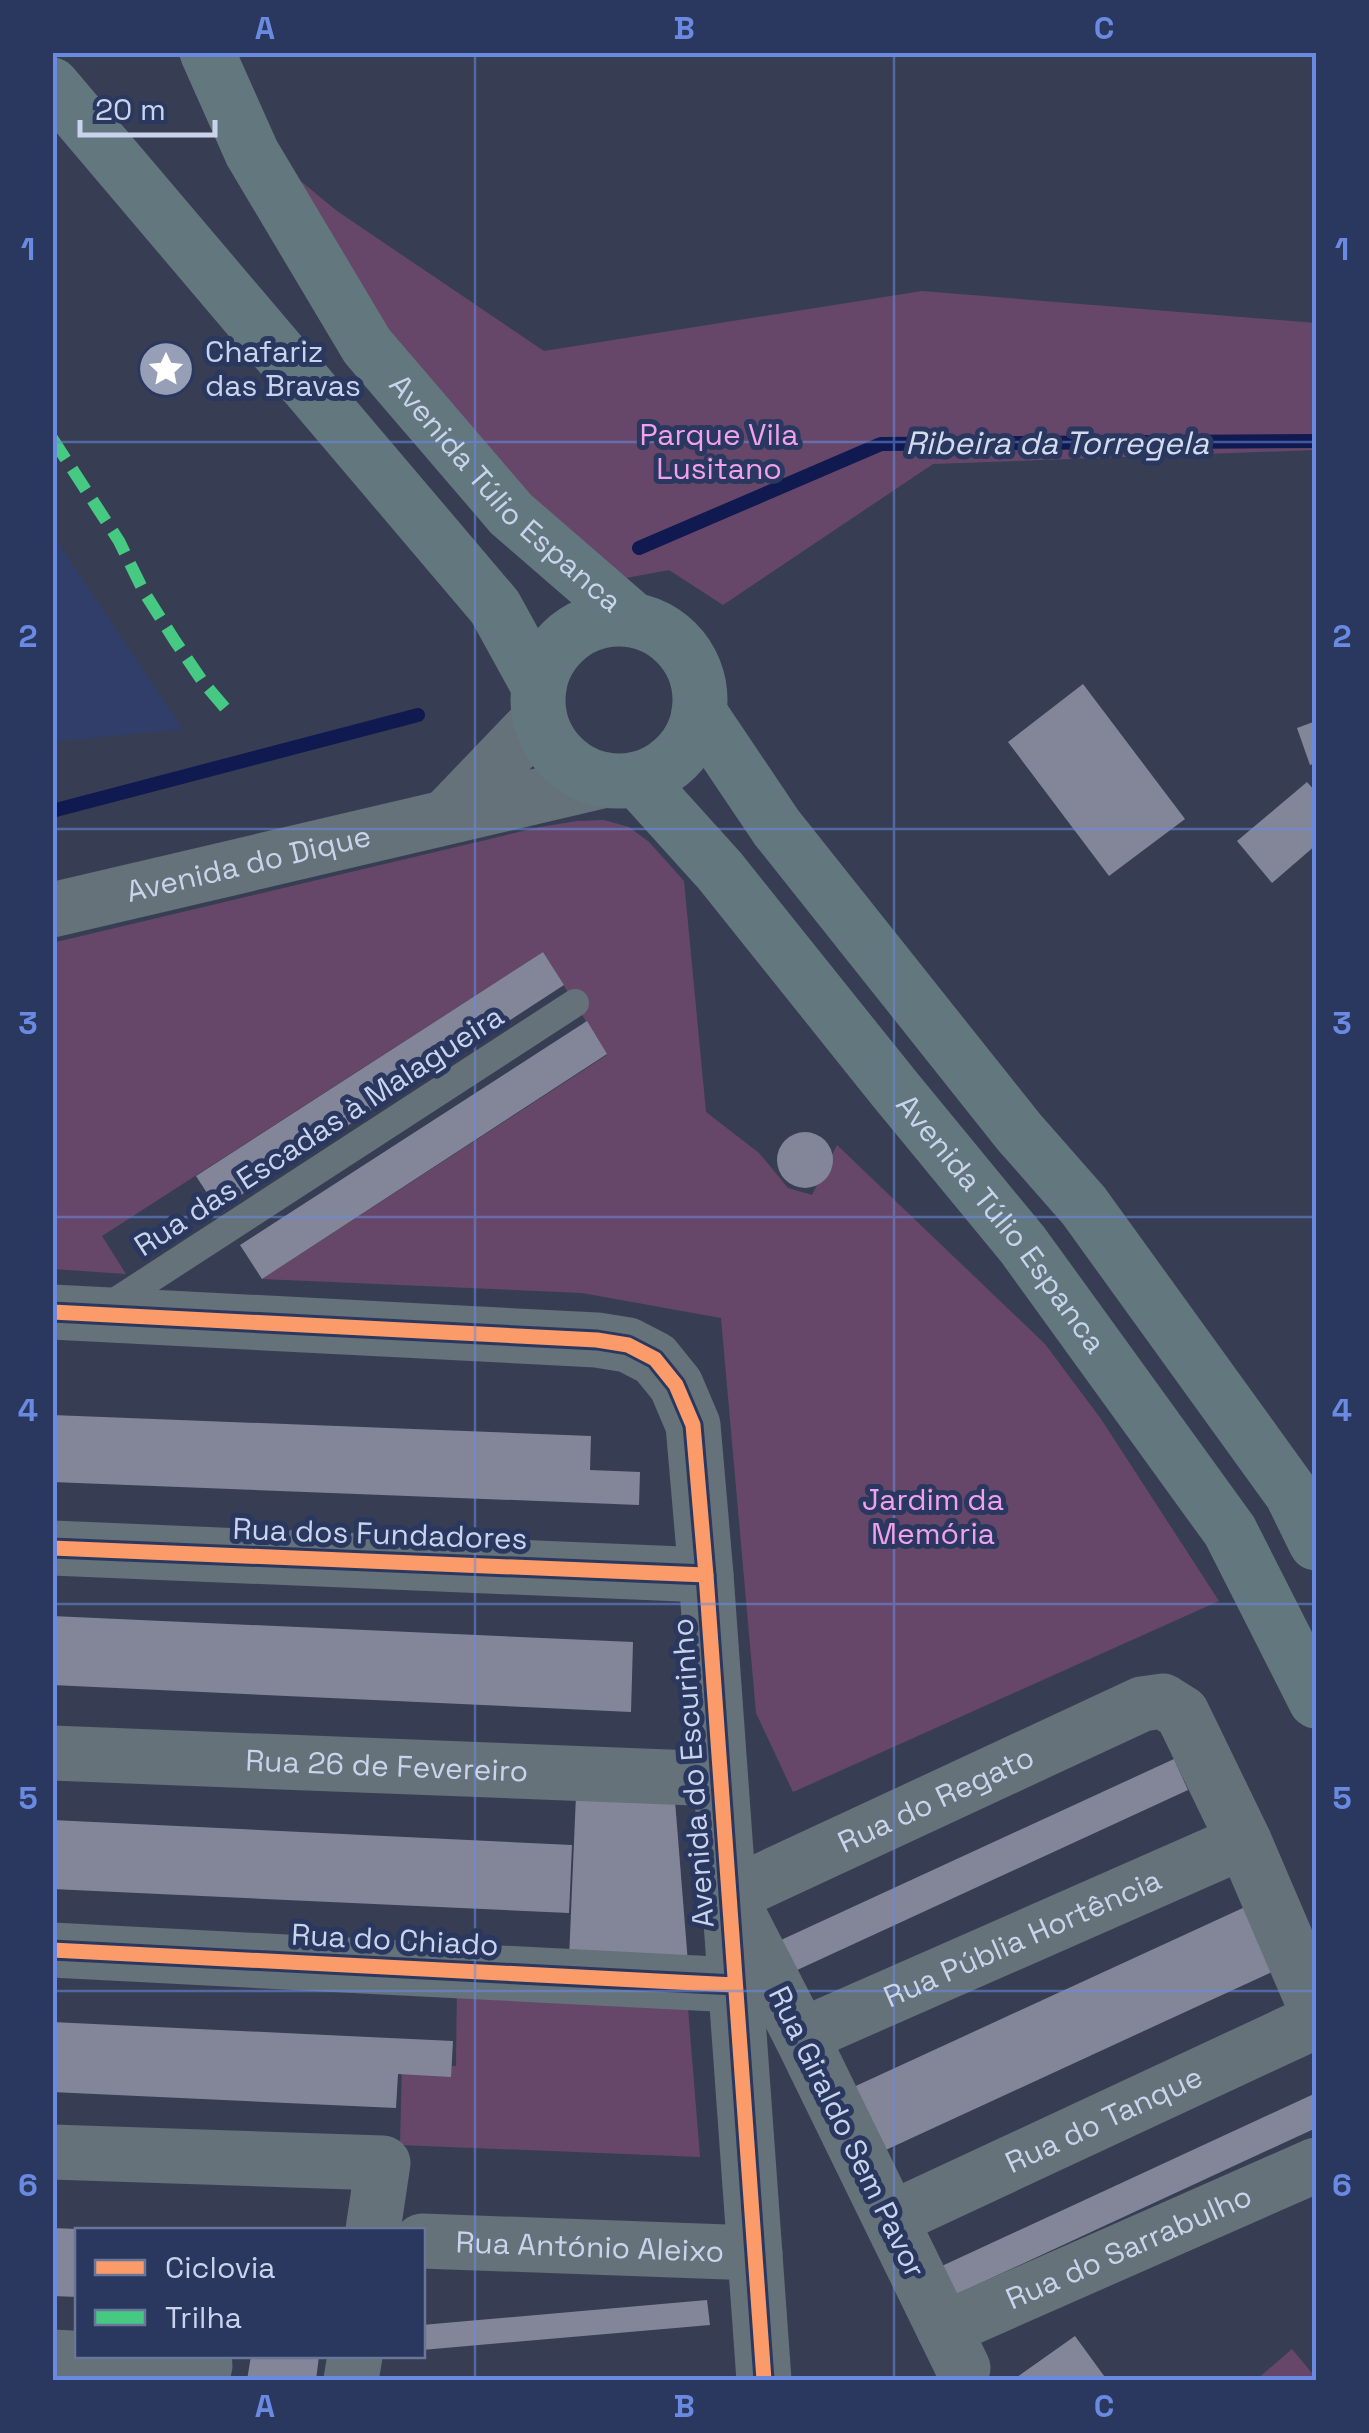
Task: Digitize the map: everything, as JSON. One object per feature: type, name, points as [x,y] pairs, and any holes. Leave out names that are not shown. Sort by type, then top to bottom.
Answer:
[{"type":"main road","name":"Avenida Túlio Espanca","points":[[207,52],[252,153],[366,346],[511,514],[631,618]]},
{"type":"main road","name":"Avenida Túlio Espanca","points":[[52,86],[495,606],[539,703],[549,741],[564,760],[584,773],[622,780],[720,871],[1022,1245],[1230,1531],[1316,1702]]},
{"type":"main road","name":"Avenida Túlio Espanca","points":[[539,703],[546,663],[561,642],[582,627],[606,618],[631,618],[656,627],[676,641],[692,662],[699,686],[700,712],[777,828],[1019,1132],[1084,1206],[1292,1494],[1316,1543]]},
{"type":"main road","points":[[622,780],[660,771],[679,755],[700,712]]},
{"type":"street","points":[[446,817],[539,703]]},
{"type":"street","name":"Avenida do Dique","points":[[52,910],[446,817],[622,780]]},
{"type":"street","name":"Avenida do Escurinho","points":[[75,1312],[597,1340],[628,1344],[655,1359],[676,1385],[693,1424],[764,2380]]},
{"type":"street","name":"Rua dos Fundadores","points":[[52,1548],[706,1575]]},
{"type":"street","name":"Rua do Regato","points":[[729,1896],[1142,1704],[1164,1701],[1182,1712],[1244,1841]]},
{"type":"street","name":"Rua 26 de Fevereiro","points":[[52,1753],[720,1779]]},
{"type":"street","points":[[1244,1841],[1316,2009]]},
{"type":"street","name":"Rua Públia Hortência","points":[[801,2036],[1244,1841]]},
{"type":"street","name":"Rua Giraldo Sem Pavor","points":[[729,1896],[954,2349]]},
{"type":"street","name":"Rua do Chiado","points":[[52,1950],[735,1984]]},
{"type":"street","name":"Rua do Tanque","points":[[891,2220],[1316,2021]]},
{"type":"street","points":[[52,2152],[383,2164],[373,2228]]},
{"type":"street","name":"Rua do Sarrabulho","points":[[954,2349],[1316,2165]]},
{"type":"street","name":"Rua António Aleixo","points":[[425,2241],[754,2253]]},
{"type":"street","points":[[52,2357],[204,2367]]},
{"type":"lane","name":"Rua das Escadas à Malagueira","points":[[75,1312],[575,1003]]},
{"type":"shaded area","points":[[53,536],[183,729],[53,742]]},
{"type":"green space","name":"Parque Vila Lusitano","points":[[275,160],[337,211],[544,351],[922,291],[1316,323],[1316,450],[933,464],[723,605],[669,570],[621,579],[514,496],[389,334]]},
{"type":"green space","name":"Jardim da Memória","points":[[604,820],[629,827],[649,842],[684,881],[706,1112],[759,1153],[788,1188],[812,1195],[837,1145],[1045,1344],[1101,1419],[1219,1601],[793,1792],[756,1713],[721,1318],[582,1293],[262,1279],[607,1055],[543,952],[102,1236],[126,1274],[53,1269],[52,943],[540,827]]},
{"type":"green space","points":[[457,1984],[687,1996],[700,2157],[400,2145],[402,2064],[456,2066]]},
{"type":"green space","points":[[1292,2349],[1316,2380],[1256,2380]]},
{"type":"building","points":[[1083,684],[1185,819],[1109,876],[1008,742]]},
{"type":"building","points":[[1316,721],[1316,763],[1310,765],[1297,728]]},
{"type":"building","points":[[1307,782],[1316,792],[1316,845],[1272,883],[1237,841]]},
{"type":"building","points":[[543,952],[564,985],[218,1210],[196,1176]]},
{"type":"building","points":[[587,1021],[607,1054],[262,1279],[240,1245]]},
{"type":"building","points":[[805,1132],[825,1140],[833,1160],[825,1180],[805,1188],[785,1180],[777,1160],[785,1140]]},
{"type":"building","points":[[52,1415],[591,1436],[590,1470],[640,1472],[639,1505],[52,1482]]},
{"type":"building","points":[[52,1616],[633,1642],[631,1712],[52,1685]]},
{"type":"building","points":[[1174,1759],[1188,1790],[795,1971],[781,1940]]},
{"type":"building","points":[[576,1795],[675,1801],[688,1963],[569,1959]]},
{"type":"building","points":[[52,1820],[572,1845],[569,1913],[52,1889]]},
{"type":"building","points":[[1245,1907],[1274,1971],[877,2154],[847,2090]]},
{"type":"building","points":[[52,2022],[453,2041],[451,2077],[398,2074],[396,2108],[52,2092]]},
{"type":"building","points":[[1316,2093],[1316,2128],[944,2300],[931,2271]]},
{"type":"building","points":[[52,2228],[75,2229],[75,2297],[52,2296]]},
{"type":"building","points":[[707,2300],[710,2325],[425,2350],[425,2325]]},
{"type":"building","points":[[1075,2336],[1107,2380],[1013,2380]]},
{"type":"building","points":[[251,2358],[319,2358],[316,2380],[247,2380]]},
{"type":"waterway","name":"Ribeira da Torregela","points":[[639,548],[881,444],[1316,441]]},
{"type":"waterway","points":[[52,811],[418,715]]},
{"type":"marked path","points":[[52,438],[119,541],[144,592],[175,641],[231,715]]},
{"type":"cycle path","points":[[52,1312],[597,1340],[628,1345],[655,1359],[676,1385],[693,1425],[764,2380]]},
{"type":"cycle path","points":[[52,1548],[706,1575]]},
{"type":"cycle path","points":[[52,1950],[735,1985]]},
{"type":"place","name":"Chafariz das Bravas","points":[[166,369]]}]
